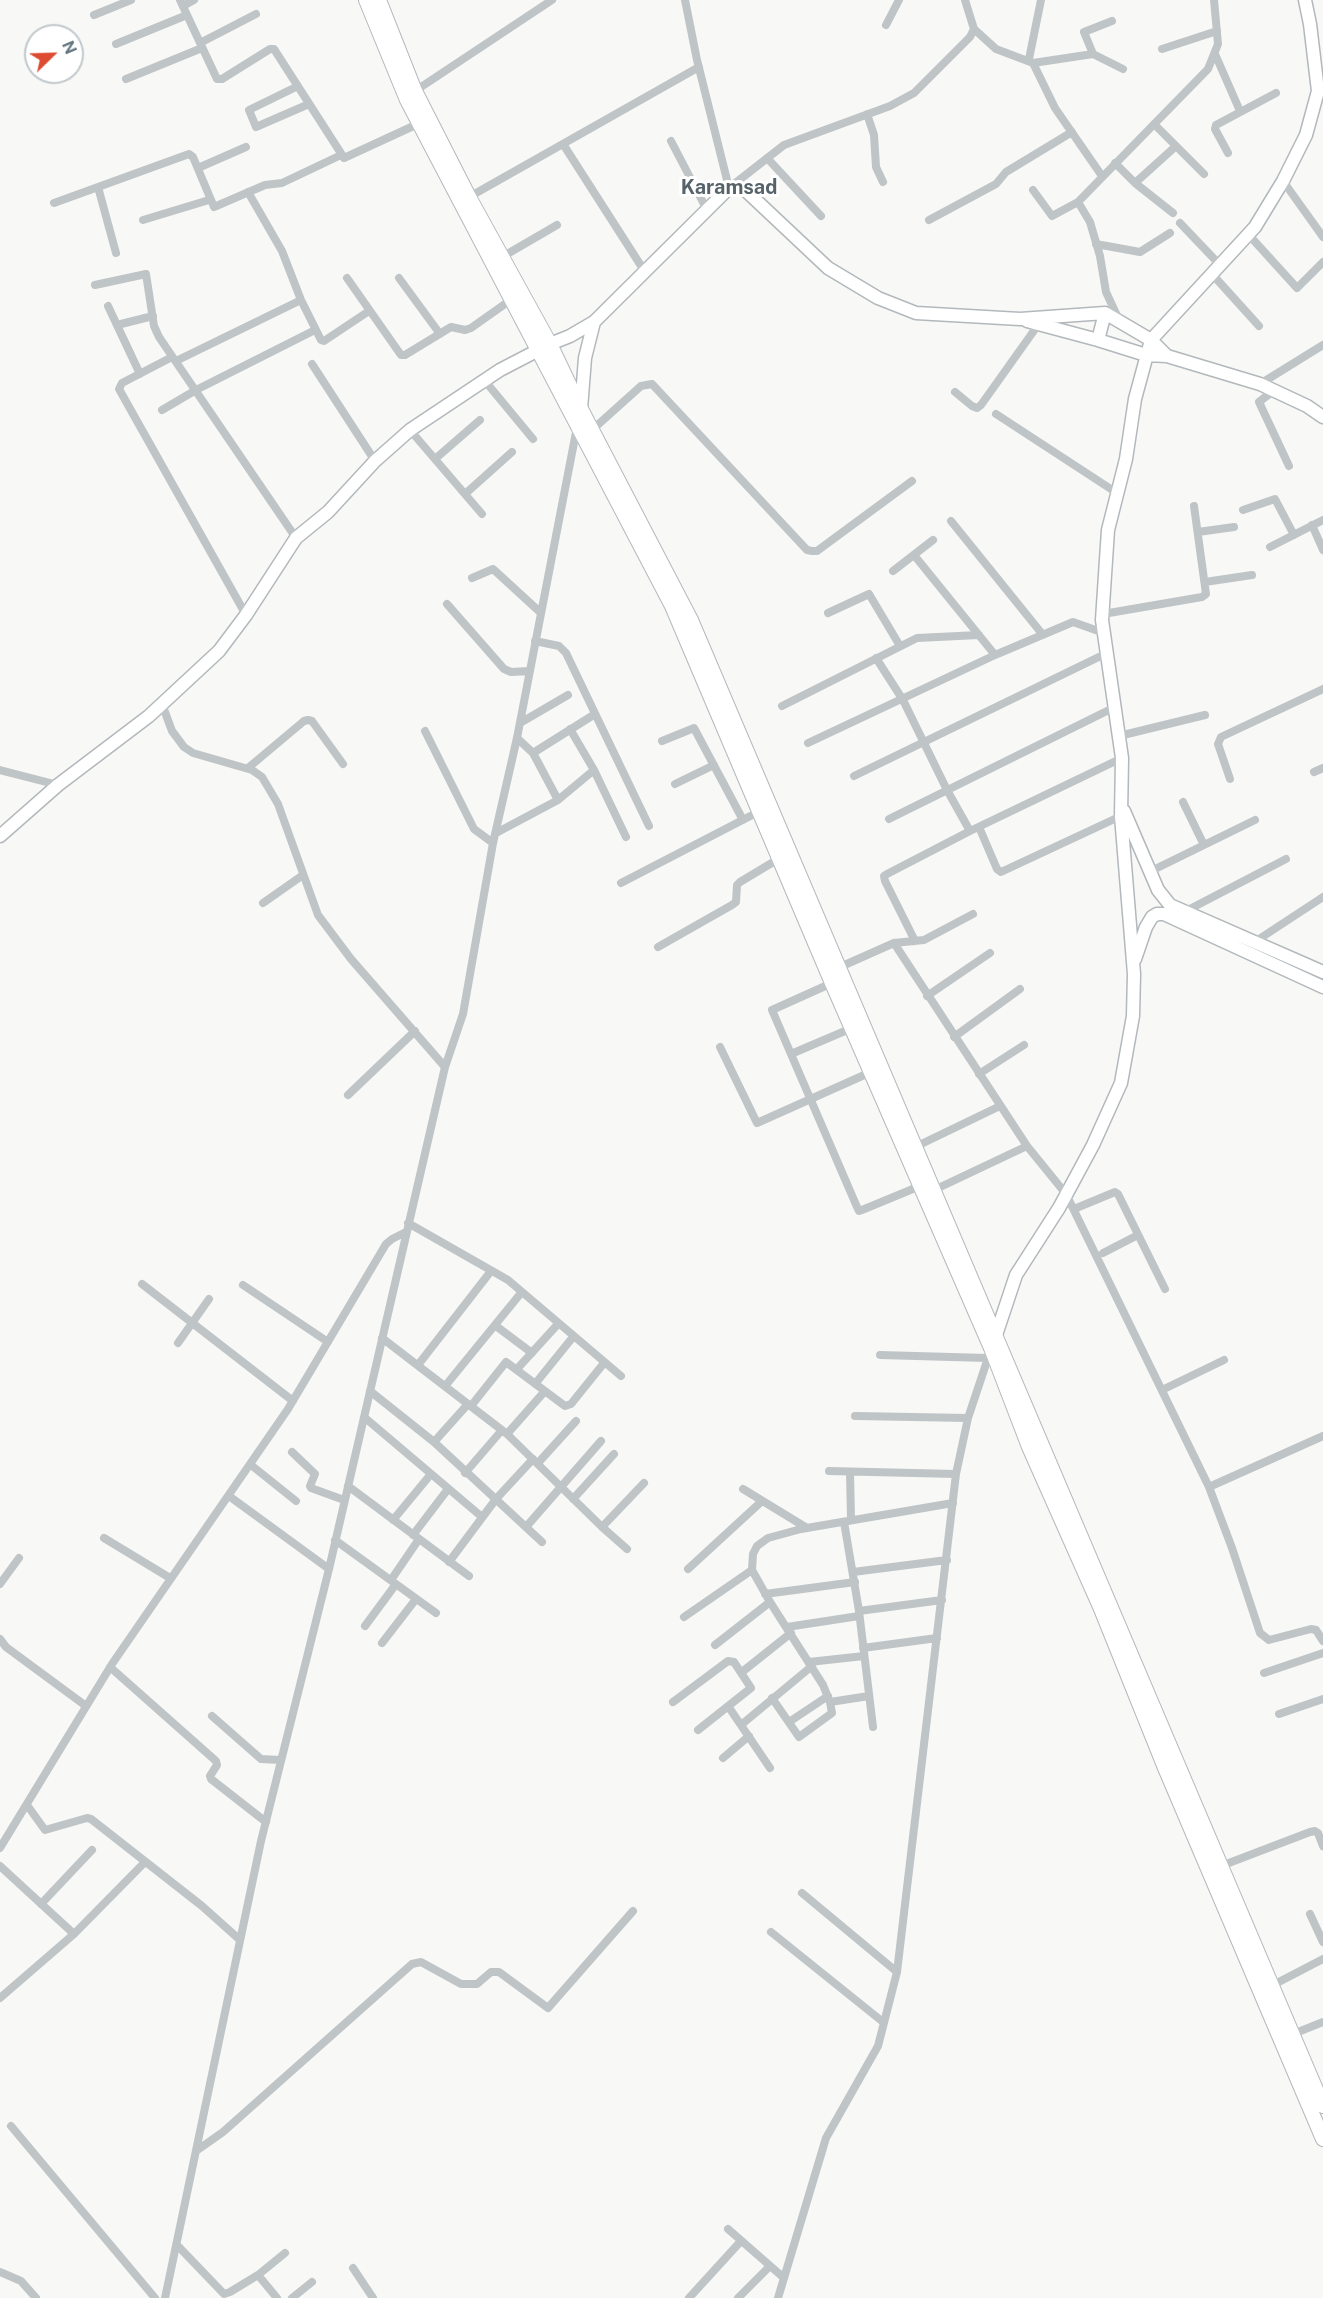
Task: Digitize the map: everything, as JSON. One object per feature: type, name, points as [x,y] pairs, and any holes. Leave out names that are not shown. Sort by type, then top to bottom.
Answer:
[{"type":"main road","points":[[366,0],[405,94],[512,299],[581,409],[691,620],[934,1190],[992,1347]]},
{"type":"main road","points":[[379,0],[416,91],[502,257],[544,347],[577,426],[630,521],[672,606],[920,1186],[1221,1866],[1323,2106]]},
{"type":"main road","points":[[1100,1594],[1165,1768],[1218,1887],[1323,2139]]},
{"type":"street","points":[[94,15],[131,0]]},
{"type":"street","points":[[194,0],[181,3],[216,77],[219,80],[274,49],[341,155]]},
{"type":"street","points":[[416,91],[552,0]]},
{"type":"street","points":[[685,0],[729,188]]},
{"type":"street","points":[[886,25],[899,0]]},
{"type":"street","points":[[965,0],[974,29],[996,49],[1031,61],[1093,54],[1123,69]]},
{"type":"street","points":[[1041,0],[1031,61],[1056,108],[1102,176]]},
{"type":"street","points":[[1033,190],[1052,216],[1078,202],[1208,69],[1218,44],[1214,0]]},
{"type":"street","points":[[778,2298],[826,2138],[878,2046],[897,1972],[956,1474],[968,1418],[1016,1275],[1093,1145],[1121,1083],[1133,1016],[1133,963],[1121,810],[1122,758],[1103,614],[1108,530],[1146,355],[1151,340],[1248,234],[1283,181],[1306,135],[1318,92],[1319,60],[1305,0]]},
{"type":"street","points":[[126,79],[201,45],[256,14]]},
{"type":"street","points":[[116,44],[187,15]]},
{"type":"street","points":[[1093,54],[1084,32],[1112,21]]},
{"type":"street","points":[[0,836],[58,785],[162,704],[219,651],[246,615],[296,538],[328,512],[375,461],[410,430],[500,370],[594,322],[729,188],[767,158],[784,145],[890,106],[914,93],[970,37],[974,29]]},
{"type":"street","points":[[1162,50],[1217,31]]},
{"type":"street","points":[[1215,54],[1240,111]]},
{"type":"street","points":[[469,197],[699,67]]},
{"type":"street","points":[[298,86],[249,109],[256,127],[309,104]]},
{"type":"street","points":[[1228,153],[1214,127],[1276,93]]},
{"type":"street","points":[[1311,117],[1323,112]]},
{"type":"street","points":[[867,114],[874,135],[876,167],[882,182]]},
{"type":"street","points":[[54,203],[189,154],[192,155],[209,200],[214,207],[266,185],[282,183],[341,155],[348,157],[420,123]]},
{"type":"street","points":[[1154,124],[1204,174]]},
{"type":"street","points":[[929,220],[996,184],[1005,172],[1072,132]]},
{"type":"street","points":[[671,141],[707,210]]},
{"type":"street","points":[[563,144],[645,272]]},
{"type":"street","points":[[1135,183],[1176,146]]},
{"type":"street","points":[[198,168],[246,147]]},
{"type":"street","points":[[767,158],[821,216]]},
{"type":"street","points":[[1115,163],[1135,183],[1173,213]]},
{"type":"street","points":[[1283,181],[1323,237]]},
{"type":"street","points":[[98,187],[116,253]]},
{"type":"street","points":[[729,188],[743,188],[828,268],[878,298],[916,313],[1020,319],[1105,313],[1151,340],[1167,356]]},
{"type":"street","points":[[248,192],[282,251],[301,300],[321,340],[324,341],[369,311]]},
{"type":"street","points":[[142,220],[209,200]]},
{"type":"street","points":[[1078,202],[1090,222],[1106,292],[1119,321]]},
{"type":"street","points":[[1180,223],[1258,326]]},
{"type":"street","points":[[502,257],[557,225]]},
{"type":"street","points":[[1096,244],[1140,252],[1170,233]]},
{"type":"street","points":[[1248,234],[1294,286],[1301,286],[1323,262]]},
{"type":"street","points":[[94,285],[146,274],[157,334],[296,538]]},
{"type":"street","points":[[347,278],[401,355],[405,355],[454,326],[465,330],[471,328],[512,299]]},
{"type":"street","points":[[399,278],[440,334]]},
{"type":"street","points":[[246,615],[120,392],[120,385],[301,300]]},
{"type":"street","points":[[108,306],[140,374]]},
{"type":"street","points":[[1082,336],[1086,313]]},
{"type":"street","points":[[1098,340],[1105,313]]},
{"type":"street","points":[[117,325],[153,316]]},
{"type":"street","points":[[1020,319],[1146,355],[1167,356],[1260,384],[1307,406],[1323,417]]},
{"type":"street","points":[[165,2298],[280,1760],[348,1486],[445,1067],[463,1014],[495,833],[520,723],[581,409],[585,358],[594,322]]},
{"type":"street","points":[[955,392],[972,406],[977,408],[981,405],[1038,325]]},
{"type":"street","points":[[162,410],[196,390],[315,330]]},
{"type":"street","points":[[1260,384],[1323,345]]},
{"type":"street","points":[[312,364],[375,461]]},
{"type":"street","points":[[485,381],[532,439]]},
{"type":"street","points":[[592,430],[641,386],[652,384],[807,549],[812,551],[817,551],[912,481]]},
{"type":"street","points":[[1273,391],[1261,400],[1260,405],[1289,466]]},
{"type":"street","points":[[996,414],[1117,493]]},
{"type":"street","points":[[435,459],[480,420]]},
{"type":"street","points":[[410,430],[482,514]]},
{"type":"street","points":[[465,494],[512,452]]},
{"type":"street","points":[[1243,510],[1275,499],[1294,535]]},
{"type":"street","points":[[1103,614],[1202,597],[1206,594],[1194,506]]},
{"type":"street","points":[[1270,547],[1323,520]]},
{"type":"street","points":[[951,521],[1043,635]]},
{"type":"street","points":[[1312,525],[1323,550]]},
{"type":"street","points":[[1198,532],[1234,527]]},
{"type":"street","points":[[893,571],[933,540]]},
{"type":"street","points":[[914,555],[995,655]]},
{"type":"street","points":[[472,578],[494,569],[541,613]]},
{"type":"street","points":[[1205,582],[1252,575]]},
{"type":"street","points":[[828,613],[868,594],[900,646]]},
{"type":"street","points":[[447,604],[504,669],[511,672],[530,671]]},
{"type":"street","points":[[808,743],[995,655],[1073,622],[1104,633]]},
{"type":"street","points":[[782,706],[900,646],[925,636],[979,635]]},
{"type":"street","points":[[536,641],[562,648],[649,826]]},
{"type":"street","points":[[854,776],[1107,653]]},
{"type":"street","points":[[876,658],[903,700],[947,790],[975,829],[1001,872],[1121,810]]},
{"type":"street","points":[[1230,779],[1218,744],[1221,737],[1323,689]]},
{"type":"street","points":[[520,723],[568,695]]},
{"type":"street","points":[[162,704],[172,731],[184,747],[193,753],[248,768],[262,777],[271,789],[314,906],[324,924],[351,959],[445,1067]]},
{"type":"street","points":[[889,819],[1114,707]]},
{"type":"street","points":[[533,753],[595,714]]},
{"type":"street","points":[[1119,736],[1205,715]]},
{"type":"street","points":[[248,768],[308,720],[312,721],[343,764]]},
{"type":"street","points":[[662,741],[694,728],[743,820]]},
{"type":"street","points":[[570,729],[594,770],[626,837]]},
{"type":"street","points":[[425,731],[474,830],[494,843]]},
{"type":"street","points":[[516,738],[533,753],[558,800]]},
{"type":"street","points":[[915,941],[884,876],[1122,758]]},
{"type":"street","points":[[675,784],[714,765]]},
{"type":"street","points":[[1314,772],[1323,768]]},
{"type":"street","points":[[0,770],[58,785]]},
{"type":"street","points":[[495,833],[558,800],[594,770]]},
{"type":"street","points":[[1183,802],[1204,845]]},
{"type":"street","points":[[1121,810],[1149,872],[1164,899],[1170,905],[1323,972]]},
{"type":"street","points":[[621,883],[760,811]]},
{"type":"street","points":[[1149,872],[1255,820]]},
{"type":"street","points":[[658,946],[732,905],[736,902],[737,885],[740,882],[780,858]]},
{"type":"street","points":[[1184,912],[1286,860]]},
{"type":"street","points":[[263,903],[303,875]]},
{"type":"street","points":[[1253,943],[1323,897]]},
{"type":"street","points":[[840,967],[894,943],[924,940],[973,914]]},
{"type":"street","points":[[1133,963],[1152,917],[1164,914],[1323,987]]},
{"type":"street","points":[[894,943],[1027,1146],[1066,1194],[1074,1209],[1209,1487],[1260,1633],[1269,1640],[1311,1629],[1316,1630],[1323,1641]]},
{"type":"street","points":[[927,996],[990,953]]},
{"type":"street","points":[[832,983],[772,1010],[859,1211],[920,1186]]},
{"type":"street","points":[[954,1037],[1020,989]]},
{"type":"street","points":[[791,1054],[852,1028]]},
{"type":"street","points":[[348,1095],[415,1031]]},
{"type":"street","points":[[979,1074],[1024,1045]]},
{"type":"street","points":[[720,1047],[757,1123],[871,1072]]},
{"type":"street","points":[[915,1147],[1000,1106]]},
{"type":"street","points":[[934,1190],[1027,1146]]},
{"type":"street","points":[[1074,1209],[1115,1192],[1118,1194],[1165,1289]]},
{"type":"street","points":[[408,1223],[508,1280],[621,1376]]},
{"type":"street","points":[[0,1848],[110,1666],[251,1465],[293,1401],[386,1244],[406,1232]]},
{"type":"street","points":[[1102,1253],[1138,1235]]},
{"type":"street","points":[[418,1365],[491,1271]]},
{"type":"street","points":[[142,1284],[293,1401]]},
{"type":"street","points":[[243,1285],[328,1342]]},
{"type":"street","points":[[446,1385],[521,1293]]},
{"type":"street","points":[[178,1343],[209,1299]]},
{"type":"street","points":[[517,1369],[558,1324]]},
{"type":"street","points":[[496,1326],[532,1353]]},
{"type":"street","points":[[535,1383],[573,1337]]},
{"type":"street","points":[[382,1338],[505,1432],[627,1549]]},
{"type":"street","points":[[880,1355],[992,1347]]},
{"type":"street","points":[[1162,1390],[1224,1360]]},
{"type":"street","points":[[434,1442],[506,1362],[562,1405],[568,1405],[604,1363]]},
{"type":"street","points":[[370,1391],[434,1442],[542,1542]]},
{"type":"street","points":[[465,1473],[545,1391]]},
{"type":"street","points":[[855,1416],[968,1418]]},
{"type":"street","points":[[364,1417],[482,1517]]},
{"type":"street","points":[[449,1562],[496,1499],[576,1421]]},
{"type":"street","points":[[1209,1487],[1323,1436]]},
{"type":"street","points":[[526,1527],[601,1441]]},
{"type":"street","points":[[292,1452],[315,1474],[311,1488],[344,1500]]},
{"type":"street","points":[[573,1499],[614,1454]]},
{"type":"street","points":[[251,1465],[296,1501]]},
{"type":"street","points":[[829,1471],[956,1474]]},
{"type":"street","points":[[850,1472],[848,1521],[873,1727]]},
{"type":"street","points":[[393,1520],[431,1474]]},
{"type":"street","points":[[602,1527],[644,1483]]},
{"type":"street","points":[[348,1486],[469,1576]]},
{"type":"street","points":[[365,1626],[393,1582],[416,1537],[448,1489]]},
{"type":"street","points":[[743,1489],[807,1528]]},
{"type":"street","points":[[229,1496],[328,1569]]},
{"type":"street","points":[[688,1569],[762,1501]]},
{"type":"street","points":[[772,1698],[800,1737],[832,1713],[829,1699],[810,1664],[767,1598],[752,1570],[753,1554],[757,1546],[768,1538],[807,1528],[953,1503]]},
{"type":"street","points":[[104,1538],[170,1578]]},
{"type":"street","points":[[335,1540],[436,1614]]},
{"type":"street","points":[[0,1584],[19,1558]]},
{"type":"street","points":[[853,1572],[947,1560]]},
{"type":"street","points":[[684,1617],[752,1570]]},
{"type":"street","points":[[716,1645],[767,1598],[855,1582]]},
{"type":"street","points":[[382,1643],[416,1599]]},
{"type":"street","points":[[742,1672],[789,1630],[859,1613],[942,1600]]},
{"type":"street","points":[[741,1725],[810,1664],[937,1638]]},
{"type":"street","points":[[0,1639],[6,1647],[86,1706]]},
{"type":"street","points":[[1264,1673],[1323,1653]]},
{"type":"street","points":[[673,1702],[728,1661],[732,1661],[742,1672],[751,1688],[698,1730]]},
{"type":"street","points":[[110,1666],[216,1761],[217,1765],[210,1776],[211,1779],[266,1822]]},
{"type":"street","points":[[789,1722],[829,1699],[869,1696]]},
{"type":"street","points":[[1279,1714],[1323,1699]]},
{"type":"street","points":[[728,1706],[770,1768]]},
{"type":"street","points":[[212,1716],[261,1760],[280,1760]]},
{"type":"street","points":[[723,1758],[749,1736]]},
{"type":"street","points":[[27,1806],[45,1830],[87,1818],[91,1819],[202,1906],[240,1940]]},
{"type":"street","points":[[1221,1866],[1315,1831],[1323,1846]]},
{"type":"street","points":[[41,1904],[92,1850]]},
{"type":"street","points":[[0,1998],[74,1934],[145,1862]]},
{"type":"street","points":[[0,1866],[74,1934]]},
{"type":"street","points":[[802,1893],[897,1972]]},
{"type":"street","points":[[196,2151],[223,2132],[412,1964],[421,1962],[461,1984],[477,1984],[491,1972],[499,1972],[544,2008],[548,2008],[633,1911]]},
{"type":"street","points":[[1310,1914],[1323,1942]]},
{"type":"street","points":[[771,1932],[884,2022]]},
{"type":"street","points":[[1273,1985],[1323,1959]]},
{"type":"street","points":[[1293,2034],[1323,2022]]},
{"type":"street","points":[[11,2126],[155,2298]]},
{"type":"street","points":[[728,2229],[784,2278]]},
{"type":"street","points":[[689,2298],[741,2241]]},
{"type":"street","points":[[177,2245],[224,2294],[258,2275],[285,2253]]},
{"type":"street","points":[[738,2298],[770,2266]]},
{"type":"street","points":[[353,2268],[374,2298]]},
{"type":"street","points":[[0,2272],[21,2282],[36,2298]]},
{"type":"street","points":[[258,2275],[277,2298]]},
{"type":"street","points":[[292,2298],[312,2282]]},
{"type":"district","name":"Karamsad","points":[[729,188]]}]
